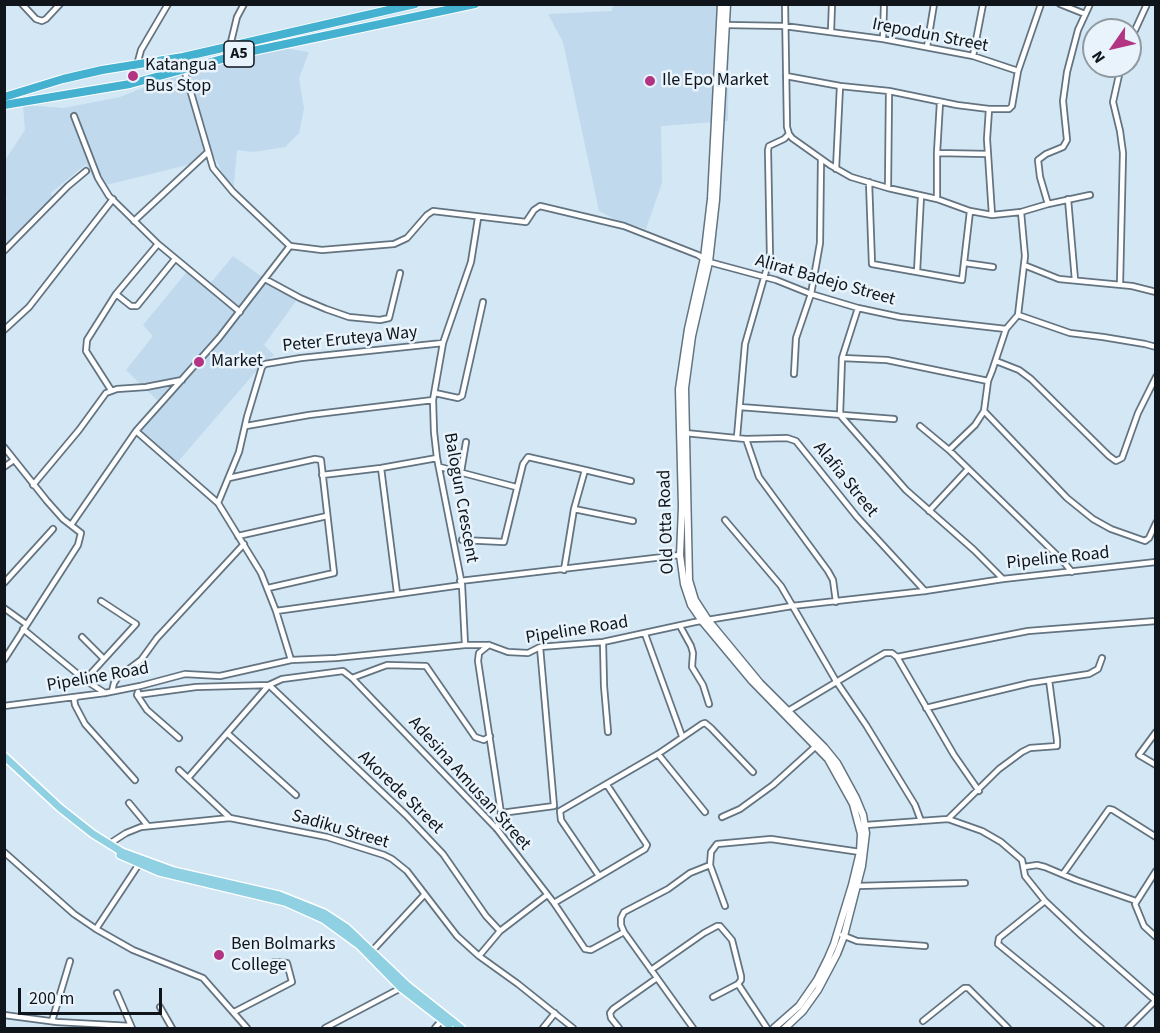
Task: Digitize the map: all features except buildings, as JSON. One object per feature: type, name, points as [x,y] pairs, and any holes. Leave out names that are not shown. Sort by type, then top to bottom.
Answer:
[{"type":"highway","name":"A5","points":[[4,97],[63,79],[183,57],[386,8],[415,4]]},
{"type":"highway","name":"A5","points":[[4,105],[130,84],[248,52],[475,4]]},
{"type":"main road","name":"Old Otta Road","points":[[721,4],[707,260],[686,372],[684,401],[689,513],[689,580],[695,600],[705,620],[770,700],[816,746],[835,771],[853,804],[861,828],[860,852],[841,935],[812,987],[795,1010],[774,1029]]},
{"type":"main road","points":[[707,260],[716,200],[727,4]]},
{"type":"main road","name":"Old Otta Road","points":[[707,260],[688,329],[679,382],[682,507],[680,555],[686,591],[691,605],[754,677],[837,763],[856,798],[866,825],[865,852],[857,886],[832,965],[803,1011],[785,1029]]},
{"type":"main road","points":[[4,756],[60,808],[122,852],[162,867],[229,885]]},
{"type":"main road","points":[[4,762],[71,822],[108,848],[139,864],[175,876],[279,895],[306,904],[372,951],[408,986],[461,1029]]},
{"type":"main road","points":[[345,930],[401,988],[453,1029]]},
{"type":"street","points":[[22,4],[36,19],[42,21],[60,4]]},
{"type":"street","points":[[137,65],[141,50],[168,4]]},
{"type":"street","points":[[230,46],[237,17],[244,4]]},
{"type":"street","points":[[737,437],[745,344],[768,266],[770,238],[768,150],[772,144],[789,134],[785,4]]},
{"type":"street","points":[[831,32],[832,4]]},
{"type":"street","points":[[883,39],[884,4]]},
{"type":"street","points":[[927,47],[934,4]]},
{"type":"street","points":[[973,56],[983,4]]},
{"type":"street","points":[[786,76],[989,109],[1011,108],[1018,71],[1041,4]]},
{"type":"street","points":[[1060,4],[1085,14]]},
{"type":"street","points":[[1048,204],[1040,177],[1038,160],[1063,147],[1067,140],[1063,101],[1067,72],[1073,47],[1090,4]]},
{"type":"street","points":[[1141,18],[1147,4]]},
{"type":"street","name":"Irepodun Street","points":[[727,25],[784,26],[883,39],[973,56],[1018,71]]},
{"type":"street","points":[[184,69],[213,168],[219,177],[290,246],[321,250],[394,244],[407,238],[427,215],[433,212],[478,218]]},
{"type":"street","points":[[1118,78],[1113,102],[1123,153],[1120,284]]},
{"type":"street","points":[[836,169],[840,86]]},
{"type":"street","points":[[888,188],[889,92]]},
{"type":"street","points":[[937,199],[940,102]]},
{"type":"street","points":[[989,109],[988,154],[992,214]]},
{"type":"street","points":[[74,116],[98,178],[112,199],[158,244],[240,312]]},
{"type":"street","points":[[789,134],[836,169],[888,188],[937,199],[970,211],[992,214],[1021,212],[1090,195]]},
{"type":"street","points":[[134,221],[208,152]]},
{"type":"street","points":[[937,153],[988,154]]},
{"type":"street","points":[[794,374],[796,338],[811,294],[821,236],[821,159]]},
{"type":"street","points":[[4,251],[68,186],[86,171]]},
{"type":"street","points":[[869,182],[872,264],[962,280],[970,211]]},
{"type":"street","points":[[917,272],[921,196]]},
{"type":"street","points":[[4,330],[29,307],[112,199]]},
{"type":"street","points":[[1068,199],[1075,280]]},
{"type":"street","name":"Alirat Badejo Street","points":[[478,218],[526,222],[534,210],[540,206],[624,226],[707,260],[776,280],[811,294],[858,308],[900,317],[1006,329]]},
{"type":"street","points":[[948,450],[975,425],[984,411],[988,381],[1006,329],[1018,315],[1024,265],[1021,212]]},
{"type":"street","name":"Balogun Crescent","points":[[465,645],[461,583],[437,458],[433,400],[442,343],[471,261],[478,218]]},
{"type":"street","points":[[111,390],[86,351],[87,340],[116,294],[158,244]]},
{"type":"street","points":[[70,525],[136,431],[183,380],[240,312],[290,246]]},
{"type":"street","points":[[116,294],[131,306],[137,306],[175,259]]},
{"type":"street","points":[[965,263],[993,267]]},
{"type":"street","points":[[1024,265],[1050,277],[1120,284],[1155,292]]},
{"type":"street","points":[[265,279],[326,309],[357,318],[380,320],[389,318],[400,273]]},
{"type":"street","points":[[435,393],[458,398],[462,396],[483,302]]},
{"type":"street","points":[[858,308],[842,358],[840,415],[906,490],[975,550],[1002,579]]},
{"type":"street","points":[[1018,315],[1070,333],[1155,347]]},
{"type":"street","name":"Peter Eruteya Way","points":[[218,503],[240,452],[262,367],[269,363],[442,343]]},
{"type":"street","points":[[842,358],[887,360],[988,381]]},
{"type":"street","points":[[996,361],[1014,367],[1032,379],[1116,461],[1122,458],[1138,413],[1155,377]]},
{"type":"street","points":[[33,485],[106,393],[111,390],[146,387],[183,380]]},
{"type":"street","points":[[246,426],[309,415],[433,400]]},
{"type":"street","points":[[740,407],[894,419]]},
{"type":"street","points":[[984,411],[1067,498],[1093,519],[1107,527],[1145,541],[1149,538],[1155,523]]},
{"type":"street","points":[[920,426],[968,469],[1073,572]]},
{"type":"street","points":[[136,431],[218,503],[268,588],[291,660]]},
{"type":"street","name":"Alafia Street","points":[[685,433],[746,439],[787,438],[796,441],[857,517],[926,591]]},
{"type":"street","points":[[746,439],[759,477],[833,580],[836,602]]},
{"type":"street","points":[[461,472],[466,442]]},
{"type":"street","points":[[4,447],[33,485],[81,534],[81,539],[4,660]]},
{"type":"street","points":[[462,540],[504,542],[516,487],[523,464],[528,457],[631,481]]},
{"type":"street","points":[[322,475],[437,458]]},
{"type":"street","points":[[230,478],[315,459],[321,460],[334,573],[268,588]]},
{"type":"street","points":[[4,467],[14,460]]},
{"type":"street","points":[[440,467],[516,487]]},
{"type":"street","points":[[381,468],[397,593]]},
{"type":"street","points":[[929,512],[968,469]]},
{"type":"street","points":[[564,570],[574,509],[585,470]]},
{"type":"street","points":[[574,509],[633,521]]},
{"type":"street","points":[[238,536],[327,516]]},
{"type":"street","points":[[725,520],[776,579],[836,681],[915,805],[921,821]]},
{"type":"street","points":[[4,583],[53,529]]},
{"type":"street","points":[[112,691],[118,677],[141,660],[157,638],[244,544]]},
{"type":"street","points":[[276,611],[502,575],[564,570],[680,555]]},
{"type":"street","name":"Pipeline Road","points":[[4,706],[105,693],[185,674],[220,676],[291,660],[336,658],[465,645],[489,645],[515,653],[528,653],[540,647],[603,642],[705,620],[792,606],[1155,562]]},
{"type":"street","points":[[85,680],[136,624],[101,601]]},
{"type":"street","points":[[4,608],[85,680],[105,693]]},
{"type":"street","points":[[897,657],[1028,631],[1155,621]]},
{"type":"street","points":[[680,626],[691,646],[692,667],[703,685],[709,704]]},
{"type":"street","points":[[645,634],[682,736]]},
{"type":"street","points":[[82,637],[104,659]]},
{"type":"street","points":[[603,642],[608,732]]},
{"type":"street","points":[[489,645],[479,653],[478,661],[501,813],[497,829]]},
{"type":"street","points":[[501,813],[554,806],[540,647]]},
{"type":"street","points":[[788,711],[885,653],[892,653],[897,657],[954,754],[979,791]]},
{"type":"street","points":[[926,708],[1049,680],[1089,674],[1098,669],[1102,658]]},
{"type":"street","points":[[137,694],[196,687],[269,685],[282,679],[339,671],[343,671],[352,678],[384,665],[426,666],[476,737],[484,740],[490,736]]},
{"type":"street","name":"Adesina Amusan Street","points":[[352,678],[497,829],[588,951],[624,932]]},
{"type":"street","points":[[948,819],[999,769],[1022,752],[1030,748],[1057,746],[1049,680]]},
{"type":"street","points":[[151,683],[155,692]]},
{"type":"street","points":[[188,778],[269,685]]},
{"type":"street","name":"Akorede Street","points":[[269,685],[406,815],[443,854],[486,916],[500,931]]},
{"type":"street","points":[[137,694],[140,686]]},
{"type":"street","points":[[137,694],[147,710],[179,738]]},
{"type":"street","points":[[77,697],[74,699],[75,705],[85,724],[135,780]]},
{"type":"street","points":[[599,876],[561,820],[560,811],[607,785],[705,723],[753,772]]},
{"type":"street","points":[[1155,732],[1139,755],[1155,765]]},
{"type":"street","points":[[227,733],[296,795]]},
{"type":"street","points":[[722,817],[740,810],[773,785],[816,746]]},
{"type":"street","points":[[658,754],[705,812]]},
{"type":"street","points":[[179,770],[230,818]]},
{"type":"street","points":[[554,903],[645,849],[647,845],[607,785]]},
{"type":"street","points":[[129,803],[148,826]]},
{"type":"street","points":[[1063,874],[1109,809],[1155,837]]},
{"type":"street","name":"Sadiku Street","points":[[109,844],[126,833],[148,826],[230,818],[316,834],[384,855],[407,871],[458,936],[479,956],[573,1029]]},
{"type":"street","points":[[866,825],[948,819],[982,831],[1004,844],[1022,860],[1025,876],[1045,901],[1155,1001],[1128,1029]]},
{"type":"street","points":[[725,906],[710,865],[713,848],[720,843],[771,839],[860,852]]},
{"type":"street","points":[[4,852],[74,914],[96,929],[133,950],[197,974],[209,982],[247,1029]]},
{"type":"street","points":[[96,929],[139,864]]},
{"type":"street","points":[[693,1029],[621,925],[624,912],[668,889],[690,873],[710,865]]},
{"type":"street","points":[[1024,867],[1036,865],[1046,867],[1136,901]]},
{"type":"street","points":[[1155,871],[1136,901],[1136,910],[1140,918],[1155,937]]},
{"type":"street","points":[[857,886],[965,883]]},
{"type":"street","points":[[372,951],[424,895]]},
{"type":"street","points":[[479,956],[500,931],[547,895]]},
{"type":"street","points":[[1045,901],[999,938],[998,945],[1101,1029]]},
{"type":"street","points":[[651,970],[704,933],[720,926],[732,940],[741,980],[738,984],[712,997]]},
{"type":"street","points":[[841,935],[857,942],[924,946]]},
{"type":"street","points":[[57,1029],[54,1021],[70,962]]},
{"type":"street","points":[[234,1012],[292,982],[287,963],[274,962]]},
{"type":"street","points":[[619,1029],[610,1013],[657,978]]},
{"type":"street","points":[[738,984],[767,1029]]},
{"type":"street","points":[[328,1028],[401,988]]},
{"type":"street","points":[[923,1021],[964,988],[968,988],[1008,1029]]},
{"type":"street","points":[[4,1015],[131,1027],[117,993]]},
{"type":"street","points":[[160,1007],[172,1029]]},
{"type":"street","points":[[543,1029],[555,1013]]},
{"type":"street","points":[[435,1029],[442,1020]]},
{"type":"shaded area","name":"Ile Epo Market","points":[[613,5],[729,5],[728,121],[661,126],[662,183],[646,229],[614,219],[599,211],[563,42],[548,14],[612,11]]},
{"type":"shaded area","points":[[283,48],[309,52],[299,78],[304,109],[299,133],[285,147],[253,152],[237,150],[233,194],[215,158],[98,187],[86,164],[51,193],[53,199],[5,245],[5,201],[7,200],[5,160],[25,130],[23,105],[64,108],[120,97],[170,77]]},
{"type":"shaded area","name":"Market","points":[[233,256],[265,279],[299,297],[264,345],[274,355],[258,369],[175,465],[134,432],[158,401],[126,370],[153,336],[143,325],[190,268],[209,285]]},
{"type":"place","name":"Katangua Bus Stop","points":[[133,76]]},
{"type":"place","name":"Ile Epo Market","points":[[650,81]]},
{"type":"place","name":"Market","points":[[199,362]]},
{"type":"place","name":"Ben Bolmarks College","points":[[219,955]]}]
